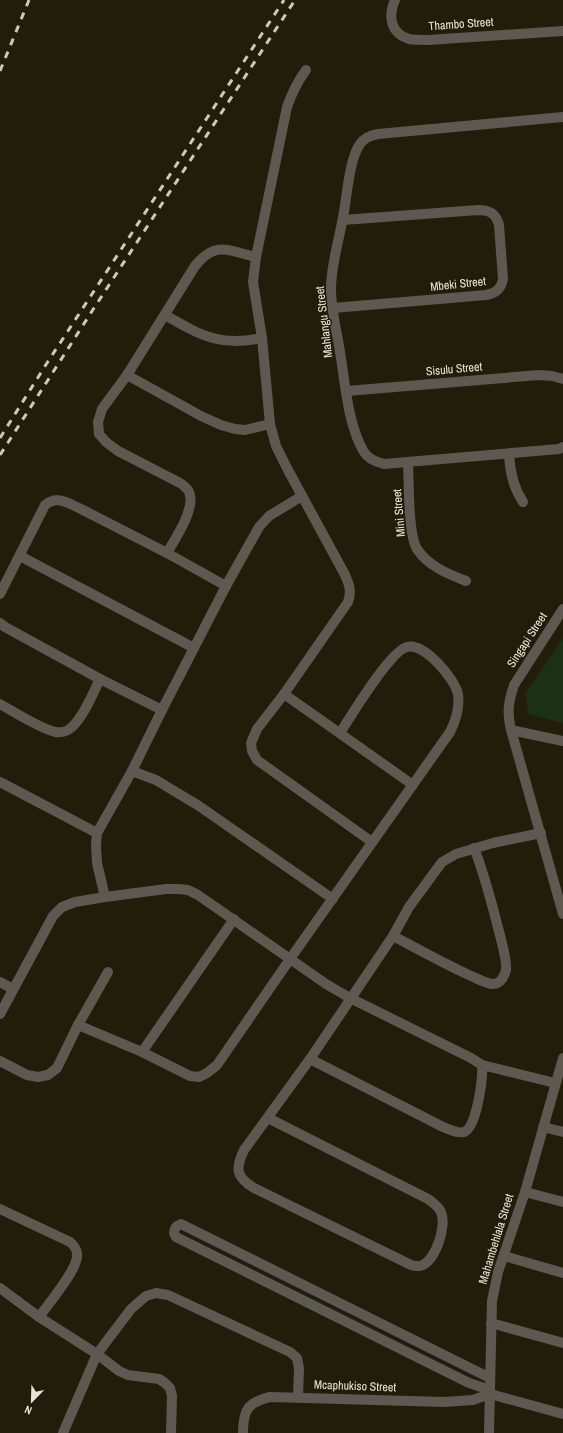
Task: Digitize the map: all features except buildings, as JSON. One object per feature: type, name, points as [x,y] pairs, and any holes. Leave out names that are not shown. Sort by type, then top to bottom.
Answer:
[{"type":"street","name":"Thambo Street","points":[[395,0],[391,9],[392,25],[397,31],[410,39],[428,40],[563,31]]},
{"type":"street","points":[[306,70],[292,91],[287,107],[256,257],[253,282],[262,338],[270,424],[276,446],[344,573],[349,584],[350,591],[348,602],[258,729],[251,743],[252,751],[257,760],[372,842]]},
{"type":"street","name":"Mahlangu Street","points":[[563,117],[372,135],[360,143],[352,165],[343,220],[333,267],[331,290],[347,391],[348,408],[359,442],[364,453],[370,459],[384,464],[563,448]]},
{"type":"street","name":"Mbeki Street","points":[[333,308],[486,295],[494,293],[502,284],[503,279],[499,225],[497,218],[489,211],[478,210],[343,220]]},
{"type":"street","points":[[167,553],[188,513],[191,502],[190,494],[186,487],[180,483],[118,451],[106,442],[99,434],[98,422],[102,409],[127,375],[195,266],[203,256],[216,249],[256,257]]},
{"type":"street","points":[[165,314],[195,331],[213,339],[230,342],[262,338]]},
{"type":"street","points":[[127,375],[220,425],[245,430],[270,424]]},
{"type":"street","name":"Sisulu Street","points":[[347,391],[539,375],[563,379]]},
{"type":"street","points":[[509,454],[512,480],[516,492],[523,502]]},
{"type":"street","name":"Mini Street","points":[[408,462],[412,527],[416,547],[421,554],[438,568],[466,581]]},
{"type":"street","points":[[105,897],[97,863],[97,833],[132,771],[226,586],[259,527],[269,516],[302,496]]},
{"type":"street","points":[[0,594],[45,505],[50,501],[57,500],[67,502],[81,509],[167,553],[226,586]]},
{"type":"street","points":[[20,556],[194,648]]},
{"type":"street","name":"Singapi Street","points":[[563,609],[514,685],[509,699],[508,709],[511,730],[563,914]]},
{"type":"street","points":[[0,623],[100,679],[162,710]]},
{"type":"street","points":[[78,1025],[142,1052],[190,1076],[199,1077],[207,1073],[217,1064],[450,732],[458,714],[459,706],[457,693],[451,679],[438,664],[426,653],[412,646],[407,646],[399,651],[386,665],[340,734]]},
{"type":"street","points":[[0,704],[39,725],[56,732],[64,732],[72,727],[79,718],[100,679]]},
{"type":"street","points":[[284,694],[413,785]]},
{"type":"street","points":[[511,730],[563,741]]},
{"type":"street","points":[[132,771],[156,780],[199,806],[333,899]]},
{"type":"street","points":[[0,782],[97,833]]},
{"type":"street","points":[[268,1118],[428,1199],[437,1206],[442,1213],[444,1223],[439,1241],[428,1260],[420,1266],[411,1265],[254,1188],[245,1183],[238,1172],[237,1168],[239,1160],[244,1150],[310,1059],[393,936],[409,907],[442,862],[456,854],[493,842],[541,833]]},
{"type":"street","points":[[393,936],[449,966],[482,981],[493,984],[499,982],[503,978],[506,968],[505,956],[493,908],[474,848]]},
{"type":"street","points":[[0,1014],[53,916],[62,908],[75,902],[105,897],[166,889],[183,890],[198,895],[326,984],[350,998],[471,1058],[482,1065],[555,1082]]},
{"type":"street","points":[[142,1052],[234,919]]},
{"type":"street","points":[[0,1061],[27,1075],[38,1077],[48,1075],[57,1068],[78,1025],[108,972]]},
{"type":"street","points":[[0,982],[13,989]]},
{"type":"street","points":[[310,1059],[443,1127],[462,1133],[467,1130],[475,1115],[483,1073],[482,1065]]},
{"type":"street","name":"Mahambehlala Street","points":[[489,1433],[492,1301],[498,1272],[525,1192],[555,1082],[563,1059]]},
{"type":"street","points":[[543,1127],[563,1132]]},
{"type":"street","points":[[525,1192],[563,1202]]},
{"type":"street","points":[[0,1209],[70,1242],[77,1252],[77,1261],[72,1271],[39,1317]]},
{"type":"street","points":[[490,1378],[181,1224],[176,1226],[174,1229],[176,1237],[490,1392],[563,1414]]},
{"type":"street","points":[[504,1256],[563,1273]]},
{"type":"street","points":[[0,1288],[39,1317],[97,1354],[119,1372],[132,1376],[159,1379],[170,1388],[172,1396],[171,1433]]},
{"type":"street","points":[[63,1433],[97,1354],[131,1309],[146,1296],[156,1293],[168,1295],[290,1352],[297,1358],[299,1368],[298,1397]]},
{"type":"street","points":[[491,1323],[563,1343]]},
{"type":"street","name":"Mcaphukiso Street","points":[[243,1433],[243,1423],[250,1405],[259,1400],[270,1397],[444,1402],[473,1400],[490,1392]]},
{"type":"green space","points":[[563,638],[563,723],[528,714],[526,692]]},
{"type":"railway","points":[[0,71],[29,0]]},
{"type":"railway","points":[[0,438],[47,363],[284,0]]},
{"type":"railway","points":[[0,455],[295,0]]}]
